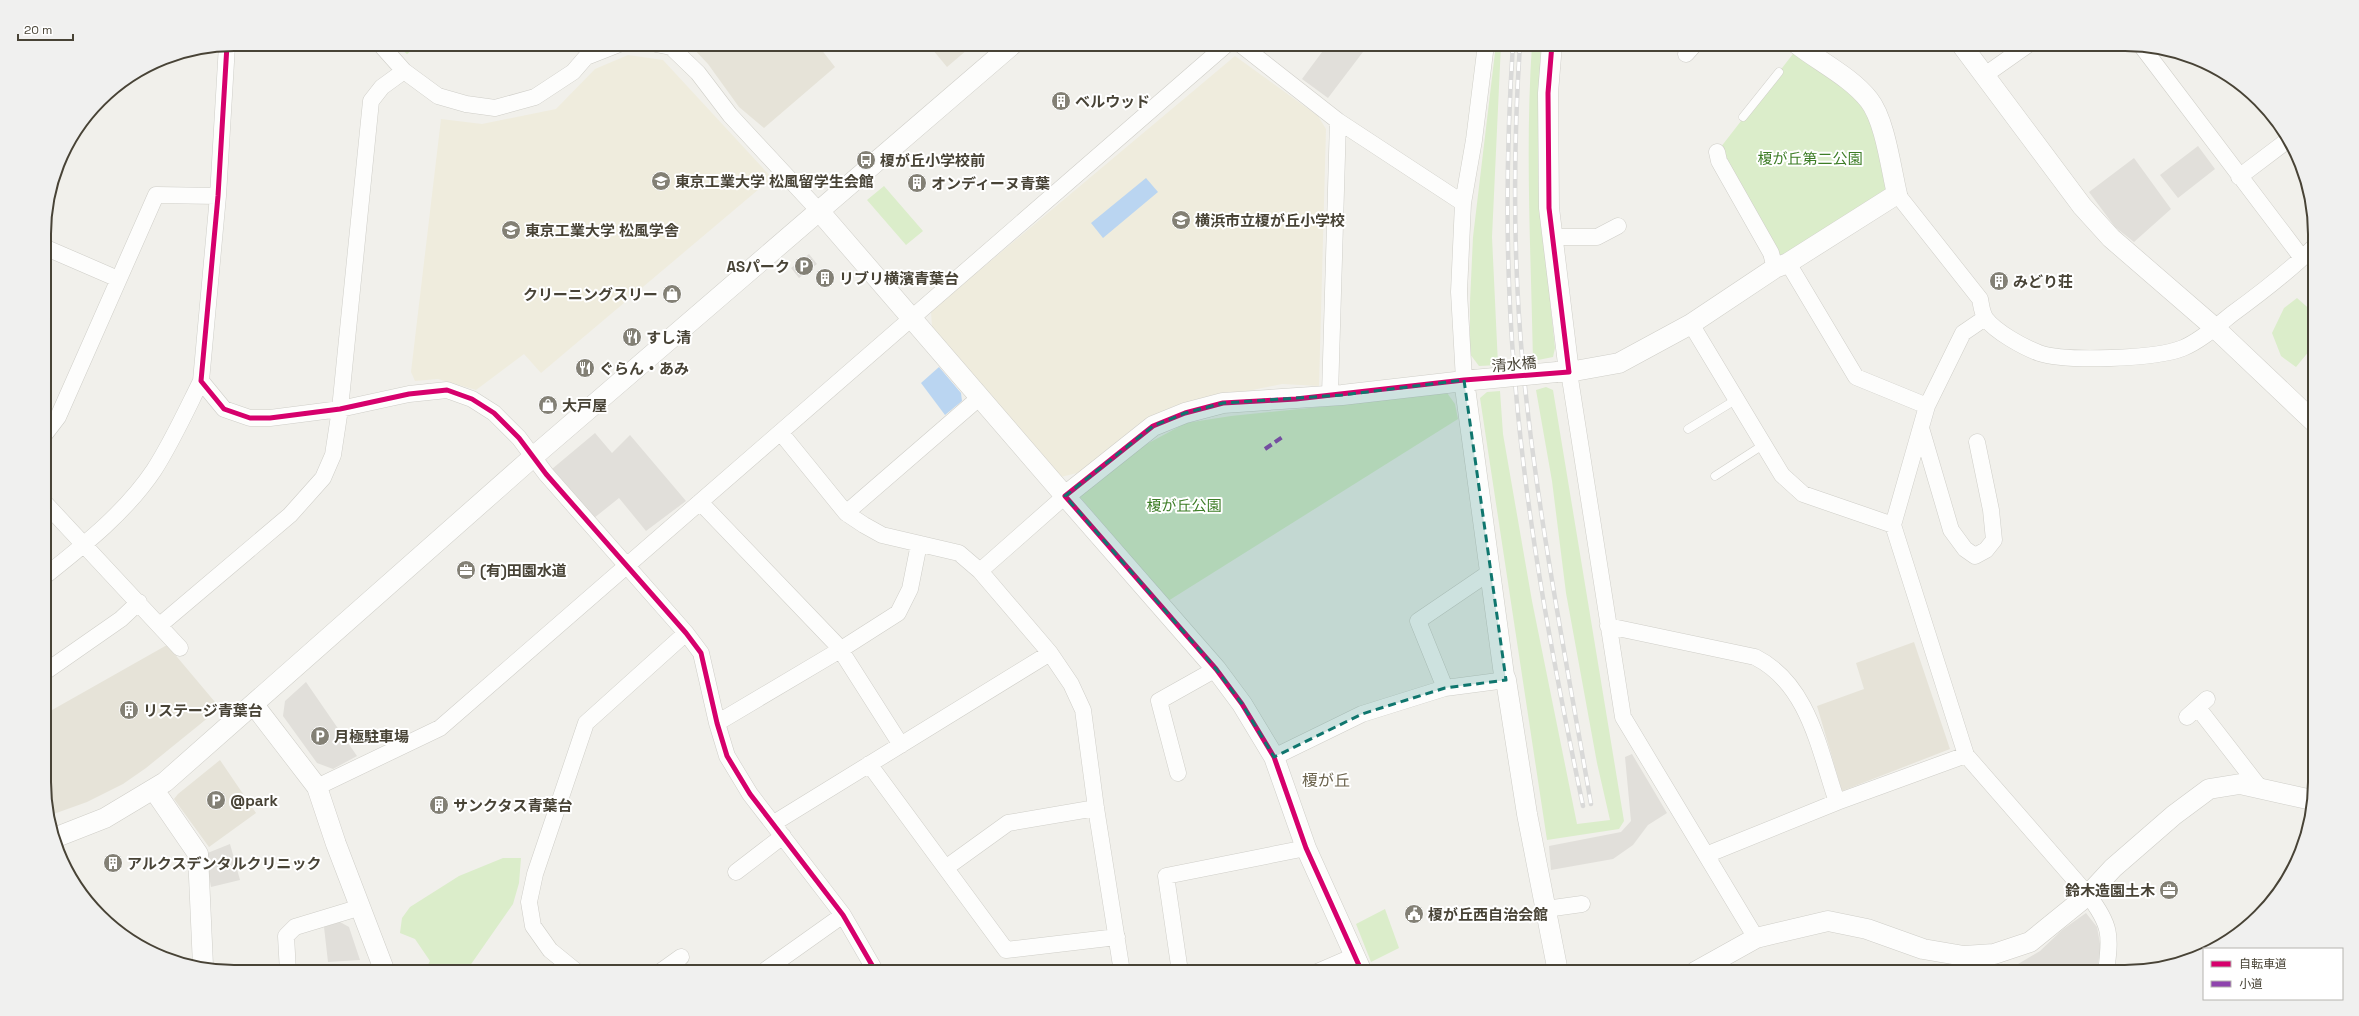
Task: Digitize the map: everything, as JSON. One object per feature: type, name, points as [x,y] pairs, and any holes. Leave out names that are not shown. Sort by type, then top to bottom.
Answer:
[{"type":"street","points":[[51,571],[85,544],[125,505],[153,471],[169,444],[201,381],[218,196],[227,51]]},
{"type":"street","points":[[386,51],[404,71],[438,96],[466,104],[495,108],[535,97],[573,72],[586,51]]},
{"type":"street","points":[[675,51],[698,73],[730,115],[820,212],[979,398],[1216,669],[1242,704],[1274,758],[1306,848],[1358,964]]},
{"type":"street","points":[[59,836],[105,818],[154,790],[254,705],[533,457],[820,212],[1005,51]]},
{"type":"street","points":[[317,787],[440,728],[1219,51]]},
{"type":"street","points":[[1249,51],[1338,121],[1463,203]]},
{"type":"street","points":[[1485,51],[1474,140],[1463,203],[1459,292],[1490,572],[1504,675],[1526,814],[1557,965]]},
{"type":"street","points":[[1551,51],[1548,93],[1549,208],[1553,237],[1563,372],[1623,717],[1756,938]]},
{"type":"street","points":[[1807,51],[1849,81],[1870,101],[1883,131],[1897,194],[1980,299],[1985,318],[2011,339],[2040,353],[2106,358],[2153,356],[2183,348],[2215,328],[2292,269],[2308,252]]},
{"type":"street","points":[[1966,51],[2082,206],[2111,238],[2215,328],[2308,416]]},
{"type":"street","points":[[1985,76],[2019,51]]},
{"type":"street","points":[[2146,53],[2239,177],[2302,258]]},
{"type":"street","points":[[160,625],[290,515],[323,478],[333,455],[340,409],[371,101],[382,87],[404,71]]},
{"type":"street","points":[[1330,395],[1338,121]]},
{"type":"street","points":[[2239,177],[2284,143]]},
{"type":"street","points":[[1717,152],[1719,162],[1771,253],[1782,266],[1856,377],[1928,406]]},
{"type":"street","name":"清水橋","points":[[1065,496],[1153,426],[1186,413],[1222,403],[1296,399],[1469,380],[1563,372],[1619,362],[1691,324],[1897,194]]},
{"type":"street","points":[[51,426],[58,417],[156,195],[218,196]]},
{"type":"street","points":[[1553,237],[1597,237],[1618,226]]},
{"type":"street","points":[[51,250],[118,279]]},
{"type":"street","points":[[1985,318],[1963,333],[1928,406],[1893,526],[1966,755],[2088,895],[2104,916],[2110,941],[2107,965]]},
{"type":"street","points":[[1691,324],[1782,475],[1803,494],[1893,526]]},
{"type":"street","points":[[201,381],[224,409],[250,418],[270,418],[340,409],[409,394],[447,390],[472,399],[494,413],[686,633],[701,654],[717,723],[727,756],[750,794],[843,915],[872,965]]},
{"type":"street","points":[[846,513],[979,398]]},
{"type":"street","points":[[1921,428],[1951,530],[1965,549],[1975,556],[1986,550],[1994,540],[1991,510],[1977,442]]},
{"type":"street","points":[[781,433],[846,513],[882,536],[959,553],[980,571],[1050,654],[1071,684],[1083,710],[1096,808],[1121,965]]},
{"type":"street","points":[[980,571],[1065,496]]},
{"type":"street","points":[[700,502],[840,650],[901,745]]},
{"type":"street","points":[[51,508],[180,648]]},
{"type":"street","points":[[717,723],[840,650],[898,612],[910,588],[919,544]]},
{"type":"street","points":[[1444,688],[1418,621],[1490,572]]},
{"type":"street","points":[[51,668],[120,619],[139,602]]},
{"type":"street","points":[[1608,626],[1755,658],[1771,665],[1788,682],[1804,706],[1837,802]]},
{"type":"street","points":[[568,965],[550,950],[533,926],[529,902],[535,874],[586,723],[686,633]]},
{"type":"street","points":[[736,872],[778,829],[869,764],[1050,654]]},
{"type":"street","points":[[1178,773],[1159,701],[1216,669]]},
{"type":"street","points":[[1274,758],[1362,714],[1444,688],[1506,680]]},
{"type":"street","points":[[254,705],[317,787],[382,965]]},
{"type":"street","points":[[2197,708],[2260,788]]},
{"type":"street","points":[[1706,855],[1837,802],[1966,755]]},
{"type":"street","points":[[869,764],[1006,950],[1117,937]]},
{"type":"street","points":[[1708,965],[1756,938],[1828,921],[1867,929],[1923,948],[1937,951],[1964,956],[1994,954],[2030,942],[2088,895],[2113,868],[2174,815],[2209,789],[2240,784],[2307,799]]},
{"type":"street","points":[[154,790],[198,854],[203,962]]},
{"type":"street","points":[[946,868],[1008,823],[1096,808]]},
{"type":"street","points":[[1179,965],[1166,876],[1306,848]]},
{"type":"street","points":[[1546,909],[1582,904]]},
{"type":"street","points":[[288,965],[286,936],[295,927],[361,907]]},
{"type":"street","points":[[771,965],[843,915]]},
{"type":"street","points":[[670,965],[681,957]]},
{"type":"lane","points":[[1743,117],[1779,72]]},
{"type":"lane","points":[[1688,429],[1737,399]]},
{"type":"lane","points":[[1714,476],[1763,445]]},
{"type":"highlighted area","points":[[1464,380],[1506,680],[1445,688],[1362,714],[1274,757],[1242,704],[1216,669],[1065,496],[1153,426],[1185,413],[1223,403],[1342,395]]},
{"type":"shaded area","points":[[696,51],[822,51],[835,67],[764,128],[739,107],[708,64]]},
{"type":"shaded area","points":[[934,51],[966,51],[947,67]]},
{"type":"shaded area","points":[[1323,51],[1364,51],[1328,98],[1302,79]]},
{"type":"shaded area","points":[[628,55],[663,60],[772,178],[541,373],[524,354],[476,390],[438,379],[415,381],[411,372],[441,119],[482,124],[556,109],[595,69]]},
{"type":"shaded area","name":"横浜市立榎が丘小学校","points":[[1235,56],[1318,116],[1326,129],[1319,386],[1282,384],[1174,406],[1140,423],[1081,472],[1061,477],[932,327],[931,311]]},
{"type":"shaded area","points":[[2198,146],[2215,169],[2178,198],[2160,175]]},
{"type":"shaded area","points":[[2134,158],[2171,209],[2134,242],[2115,227],[2089,192]]},
{"type":"shaded area","name":"ASパーク","points":[[809,254],[817,264],[799,278],[791,268]]},
{"type":"shaded area","points":[[595,433],[612,453],[630,435],[686,501],[646,531],[619,498],[594,518],[552,469]]},
{"type":"shaded area","points":[[1914,642],[1950,749],[1842,791],[1817,706],[1864,689],[1856,663]]},
{"type":"shaded area","points":[[167,645],[220,708],[146,768],[123,784],[87,802],[54,814],[51,794],[51,711]]},
{"type":"shaded area","name":"月極駐車場","points":[[306,682],[357,756],[333,769],[317,763],[283,716],[285,701]]},
{"type":"shaded area","points":[[1632,754],[1667,813],[1648,825],[1633,845],[1613,859],[1551,870],[1549,846],[1621,832],[1631,821],[1625,757]]},
{"type":"shaded area","points":[[220,760],[256,813],[209,847],[174,799],[178,794]]},
{"type":"shaded area","points":[[230,844],[240,880],[211,887],[205,854]]},
{"type":"shaded area","points":[[2086,913],[2097,927],[2101,949],[2098,965],[2016,965],[2040,951],[2062,930]]},
{"type":"shaded area","points":[[340,922],[349,927],[360,960],[328,962],[324,927]]},
{"type":"green space","points":[[403,51],[411,51],[407,54]]},
{"type":"green space","points":[[1495,51],[1501,51],[1492,237],[1498,365],[1479,366],[1470,354],[1470,302],[1473,237]]},
{"type":"green space","points":[[1532,51],[1541,51],[1538,132],[1539,195],[1555,348],[1553,357],[1533,361],[1529,163]]},
{"type":"green space","name":"榎が丘第二公園","points":[[1795,51],[1797,51],[1870,101],[1897,194],[1788,263],[1771,253],[1717,152]]},
{"type":"green space","points":[[884,186],[923,231],[906,245],[867,200]]},
{"type":"green space","points":[[2297,298],[2308,308],[2308,352],[2296,367],[2281,356],[2272,333],[2284,308]]},
{"type":"green space","points":[[1546,387],[1553,390],[1624,821],[1619,829],[1547,840],[1480,398],[1487,392],[1500,391],[1503,434],[1532,601],[1577,824],[1610,820],[1597,763],[1566,593],[1552,481],[1536,390]]},
{"type":"green space","name":"榎が丘公園","points":[[1445,390],[1455,404],[1458,419],[1168,601],[1080,497],[1128,454],[1186,423],[1231,416],[1368,402]]},
{"type":"green space","points":[[503,858],[521,858],[519,883],[513,904],[470,965],[428,965],[430,961],[415,939],[400,933],[402,918],[410,907],[459,876]]},
{"type":"green space","points":[[1385,909],[1399,948],[1371,962],[1356,924]]},
{"type":"water","points":[[1146,178],[1158,192],[1103,238],[1091,223]]},
{"type":"water","points":[[939,367],[961,393],[962,401],[945,415],[921,383]]},
{"type":"railway","points":[[1513,51],[1508,166],[1508,246],[1511,328],[1519,423],[1525,478],[1541,588],[1583,806]]},
{"type":"railway","points":[[1520,51],[1516,125],[1515,206],[1517,286],[1523,367],[1544,531],[1591,804]]},
{"type":"marked path","points":[[1265,449],[1284,436]]},
{"type":"cycle path","points":[[227,51],[218,196],[201,381],[224,409],[250,418],[270,418],[340,409],[409,394],[447,390],[472,399],[494,413],[519,438],[546,474],[686,633],[701,653],[717,723],[727,756],[750,794],[843,915],[872,965]]},
{"type":"cycle path","points":[[1359,965],[1306,848],[1274,757],[1242,704],[1216,669],[1065,496],[1153,426],[1185,413],[1223,403],[1296,399],[1464,380],[1569,372],[1549,208],[1548,93],[1551,51]]},
{"type":"place","name":"ベルウッド","points":[[1061,101]]},
{"type":"place","name":"榎が丘小学校前","points":[[866,160]]},
{"type":"place","name":"東京工業大学 松風留学生会館","points":[[661,181]]},
{"type":"place","name":"オンディーヌ青葉","points":[[917,183]]},
{"type":"place","name":"横浜市立榎が丘小学校","points":[[1181,220]]},
{"type":"place","name":"東京工業大学 松風学舎","points":[[511,230]]},
{"type":"place","name":"ASパーク","points":[[804,266]]},
{"type":"place","name":"リブリ横濱青葉台","points":[[825,278]]},
{"type":"place","name":"みどり荘","points":[[1999,281]]},
{"type":"place","name":"クリーニングスリー","points":[[672,294]]},
{"type":"place","name":"すし清","points":[[632,337]]},
{"type":"place","name":"ぐらん・あみ","points":[[585,368]]},
{"type":"place","name":"大戸屋","points":[[548,405]]},
{"type":"place","name":"(有)田園水道","points":[[466,570]]},
{"type":"place","name":"リステージ青葉台","points":[[129,710]]},
{"type":"place","name":"月極駐車場","points":[[320,736]]},
{"type":"place","name":"@park","points":[[216,800]]},
{"type":"place","name":"サンクタス青葉台","points":[[439,805]]},
{"type":"place","name":"アルクスデンタルクリニック","points":[[113,863]]},
{"type":"place","name":"鈴木造園土木","points":[[2169,890]]},
{"type":"place","name":"榎が丘西自治会館","points":[[1414,914]]},
{"type":"district","name":"榎が丘","points":[[1326,780]]}]
